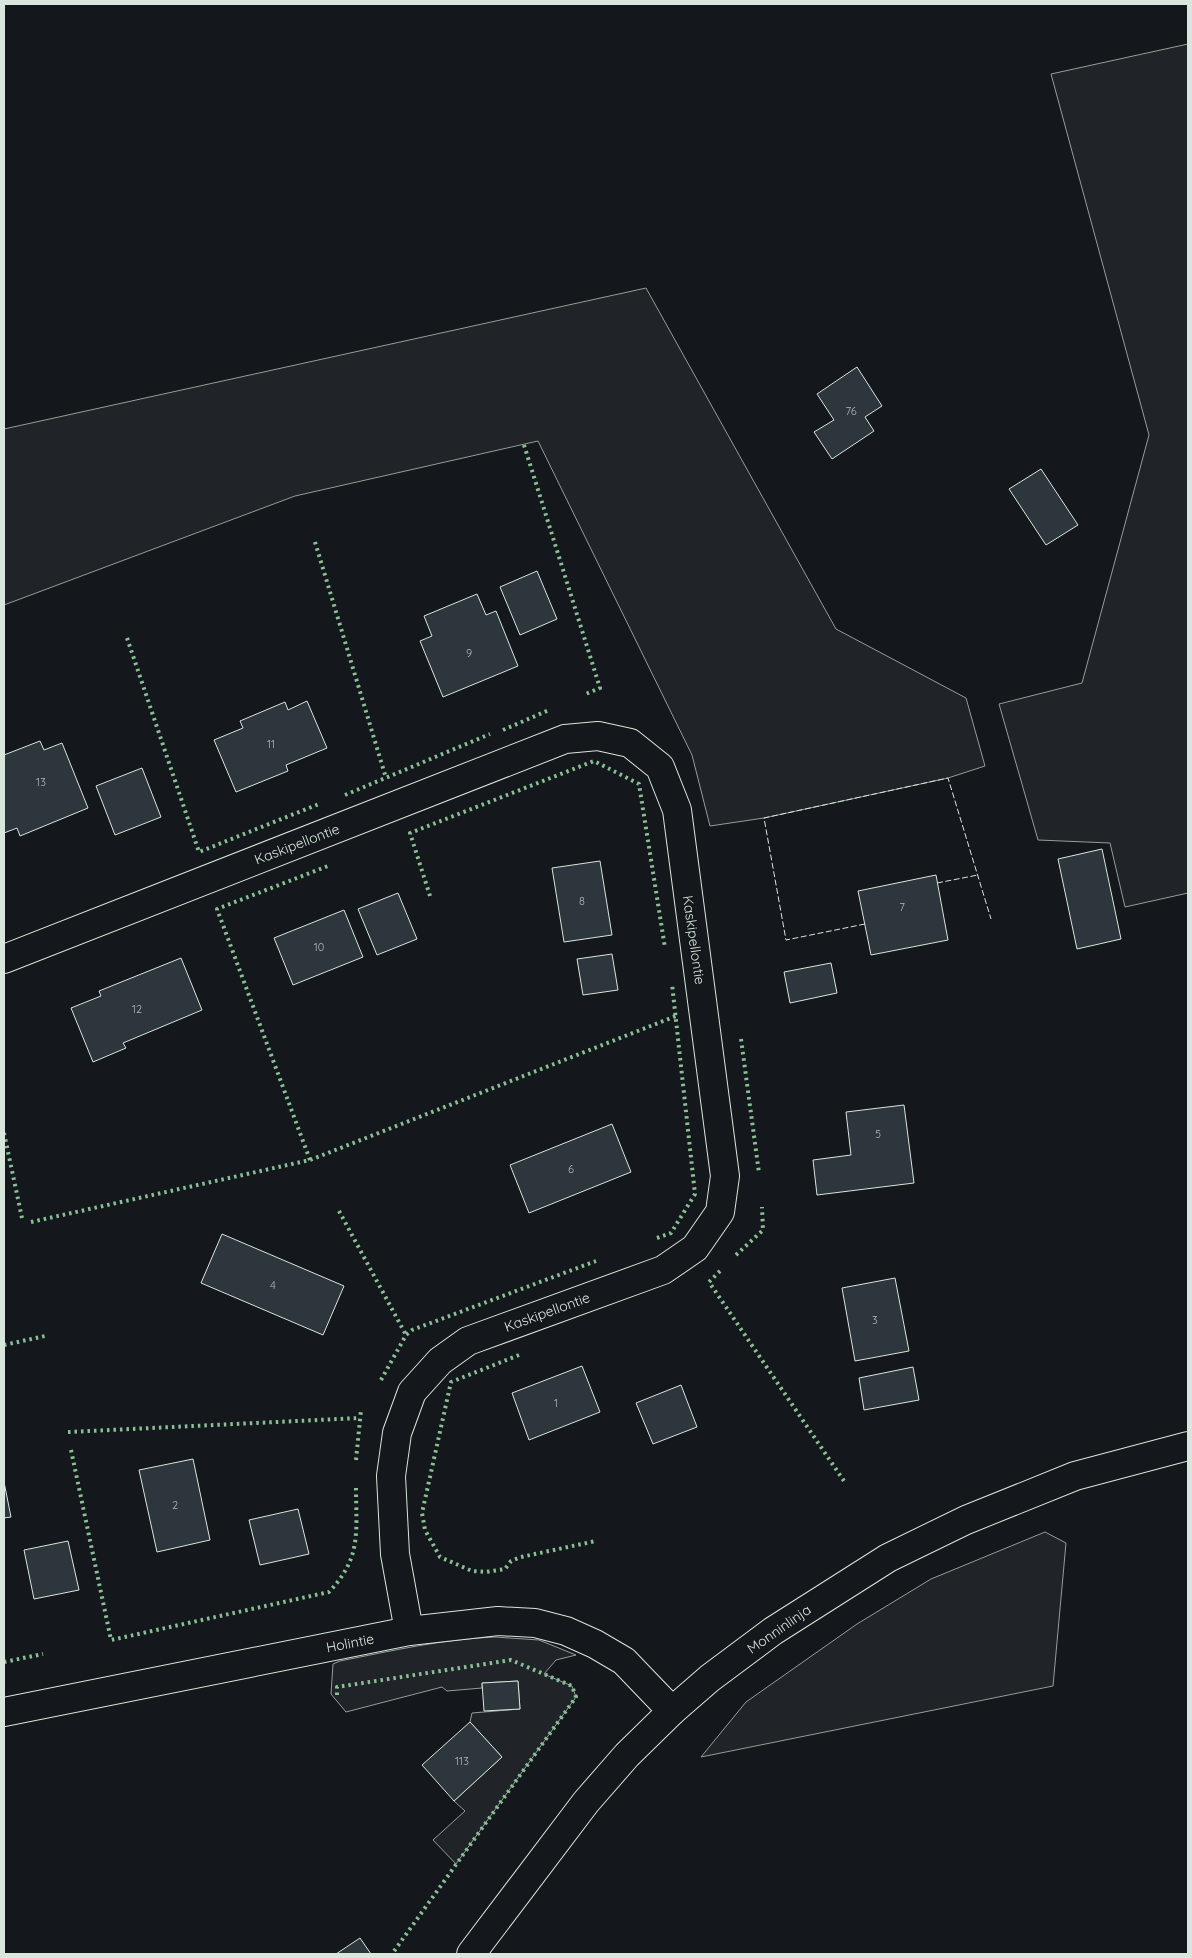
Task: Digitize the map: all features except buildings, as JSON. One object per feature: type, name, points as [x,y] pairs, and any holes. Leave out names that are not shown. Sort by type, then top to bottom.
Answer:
[{"type":"street","name":"Kaskipellontie","points":[[4,959],[565,739],[598,736],[630,743],[660,767],[677,810],[725,1176],[720,1212],[695,1248],[663,1270],[468,1341],[440,1361],[412,1392],[397,1433],[390,1476],[395,1554],[409,1631]]},
{"type":"street","name":"Monninlinja","points":[[471,1954],[586,1802],[627,1755],[672,1710],[710,1678],[773,1631],[888,1558],[966,1520],[1075,1476],[1188,1446]]},
{"type":"street","name":"Holintie","points":[[4,1712],[409,1631],[498,1620],[535,1623],[566,1631],[595,1644],[624,1661],[672,1710]]},
{"type":"shaded area","points":[[1188,44],[1188,893],[1125,907],[1110,843],[1038,840],[999,704],[1082,683],[1149,435],[1051,74]]},
{"type":"shaded area","points":[[646,288],[836,629],[966,698],[985,766],[948,778],[764,818],[710,826],[692,755],[538,441],[295,496],[4,605],[4,429]]},
{"type":"shaded area","points":[[1045,1532],[1066,1543],[1053,1686],[701,1757],[746,1702],[857,1624],[931,1579]]},
{"type":"shaded area","points":[[495,1637],[539,1640],[576,1655],[556,1660],[544,1674],[572,1686],[576,1697],[456,1864],[433,1840],[465,1811],[454,1801],[502,1757],[470,1722],[472,1713],[520,1709],[518,1681],[482,1683],[482,1688],[447,1691],[442,1687],[346,1712],[331,1694],[333,1664],[417,1646]]},
{"type":"hedge","points":[[524,445],[600,688],[583,695]]},
{"type":"hedge","points":[[315,542],[386,778]]},
{"type":"hedge","points":[[127,638],[199,852],[319,804]]},
{"type":"hedge","points":[[503,730],[549,710]]},
{"type":"hedge","points":[[345,795],[490,734]]},
{"type":"hedge","points":[[430,896],[410,833],[594,761],[639,784],[665,948]]},
{"type":"hedge","points":[[310,1160],[217,909],[328,866]]},
{"type":"hedge","points":[[657,1238],[671,1233],[695,1194],[672,984]]},
{"type":"hedge","points":[[31,1222],[310,1160],[676,1016]]},
{"type":"hedge","points":[[741,1039],[759,1173]]},
{"type":"hedge","points":[[4,1133],[22,1218]]},
{"type":"hedge","points":[[736,1255],[763,1230],[762,1207]]},
{"type":"hedge","points":[[339,1211],[406,1335]]},
{"type":"hedge","points":[[381,1380],[406,1335],[412,1330],[596,1261]]},
{"type":"hedge","points":[[720,1271],[709,1282],[846,1484]]},
{"type":"hedge","points":[[4,1345],[45,1336]]},
{"type":"hedge","points":[[519,1355],[451,1382],[422,1513],[425,1530],[440,1557],[472,1571],[486,1572],[505,1569],[511,1561],[521,1557],[596,1541]]},
{"type":"hedge","points":[[356,1460],[361,1410]]},
{"type":"hedge","points":[[68,1432],[360,1418]]},
{"type":"hedge","points":[[71,1450],[111,1640],[329,1592],[340,1579],[352,1555],[356,1531],[356,1488]]},
{"type":"hedge","points":[[4,1662],[43,1654]]},
{"type":"hedge","points":[[337,1695],[337,1687],[511,1660],[572,1686],[576,1697],[392,1954]]},
{"type":"fence","points":[[865,924],[786,940],[764,818],[948,778],[991,919]]},
{"type":"fence","points":[[937,883],[978,875]]}]
